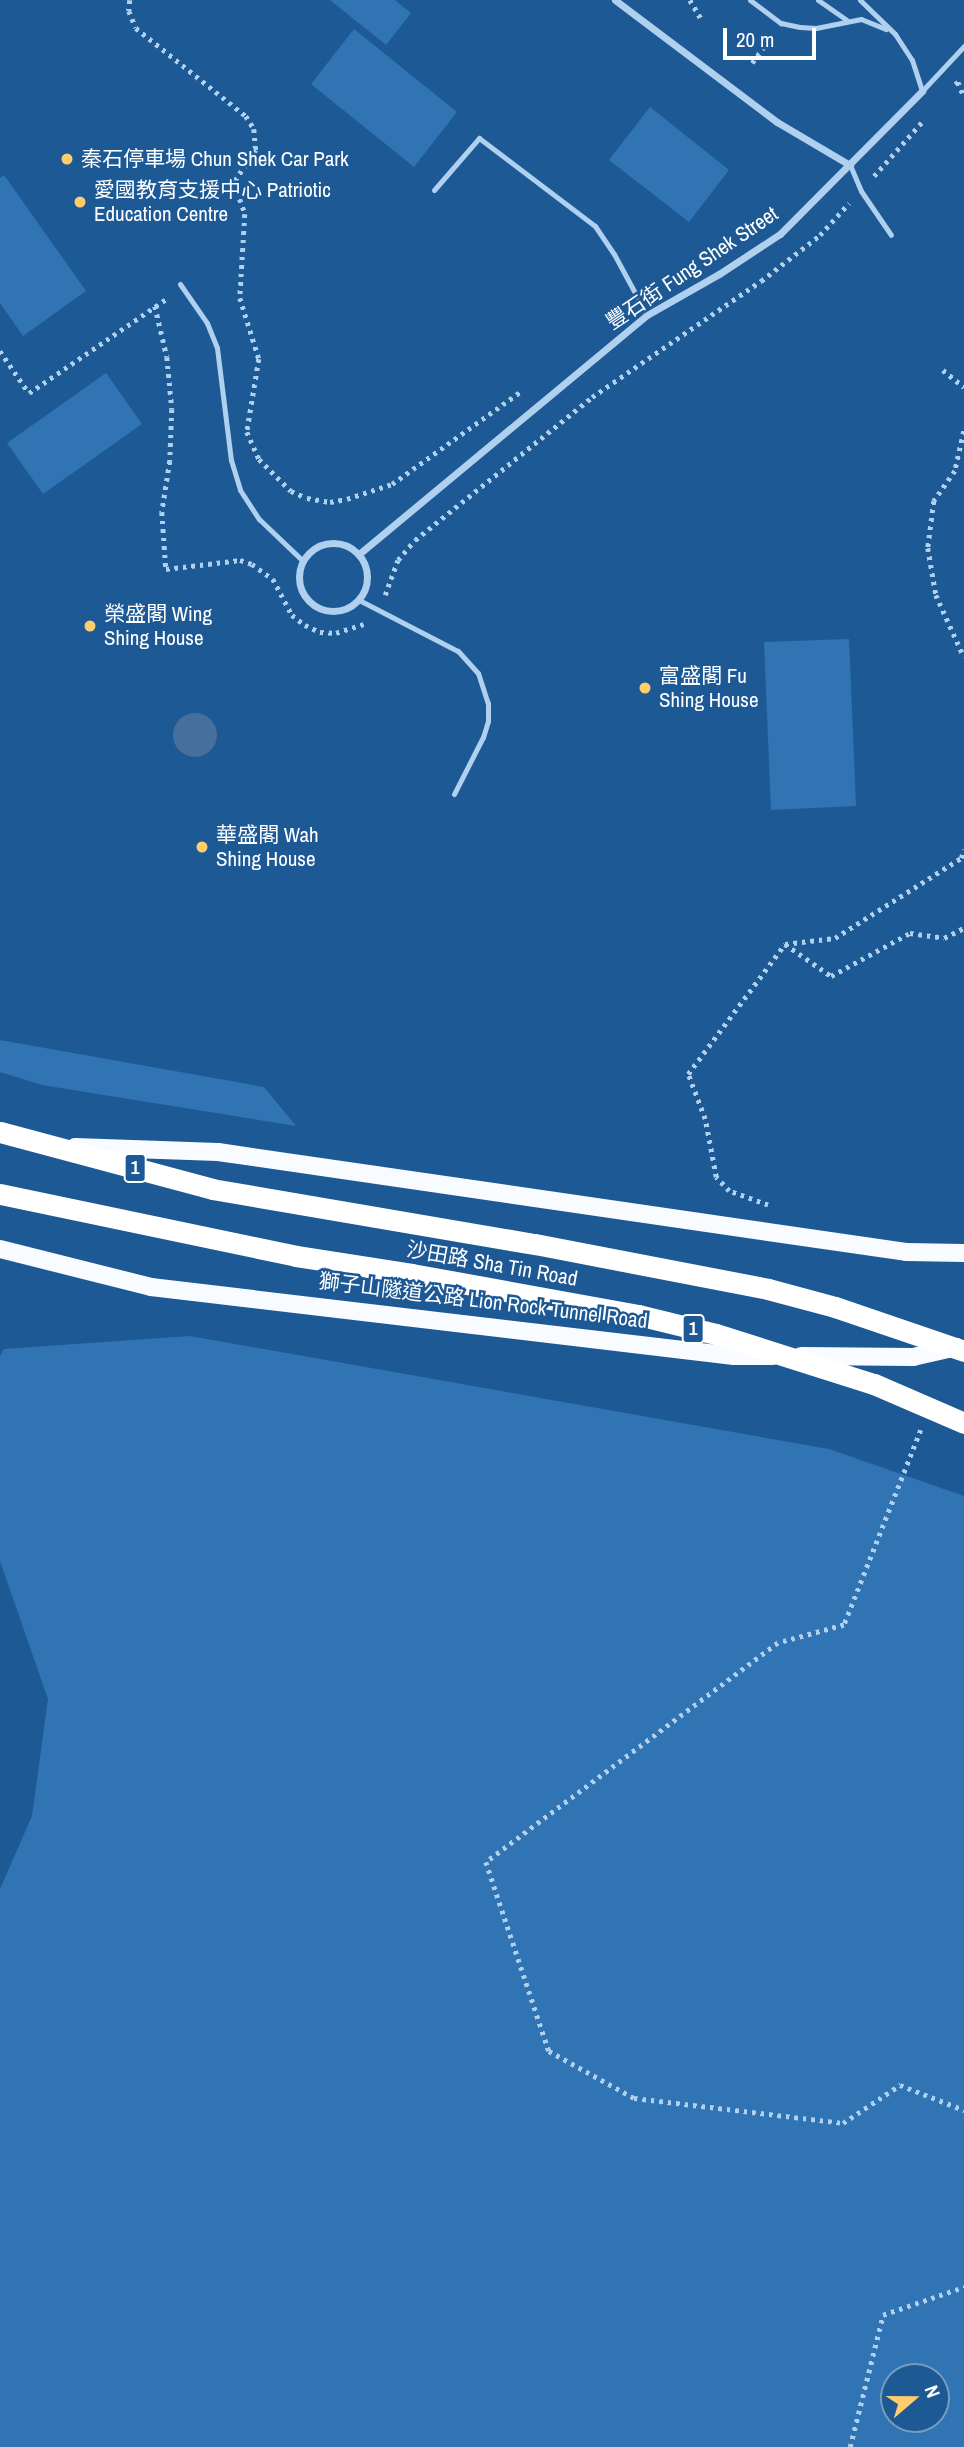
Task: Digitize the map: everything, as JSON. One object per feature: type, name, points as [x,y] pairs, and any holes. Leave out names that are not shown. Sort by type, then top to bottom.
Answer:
[{"type":"highway","name":"1","points":[[0,1132],[58,1147]]},
{"type":"highway","name":"沙田路 Sha Tin Road","points":[[58,1147],[212,1189],[535,1244],[768,1289],[883,1322],[964,1352]]},
{"type":"highway","name":"沙田路 Sha Tin Road","points":[[0,1194],[296,1256],[613,1310],[716,1334],[874,1384],[964,1423]]},
{"type":"main road","points":[[58,1147],[218,1152],[905,1252],[964,1253]]},
{"type":"main road","name":"獅子山隧道公路 Lion Rock Tunnel Road","points":[[0,1249],[151,1287],[734,1356],[913,1357],[964,1346]]},
{"type":"street","points":[[615,0],[777,122],[850,165]]},
{"type":"street","name":"豐石街 Fung Shek Street","points":[[359,554],[647,316],[780,234],[922,91]]},
{"type":"street","points":[[340,543],[359,554],[368,573],[365,592],[359,600],[340,611],[319,608],[309,602],[299,582],[303,561],[318,545],[340,543]]},
{"type":"lane","points":[[751,0],[781,23],[816,28],[847,20],[877,23],[895,34]]},
{"type":"lane","points":[[818,0],[847,20]]},
{"type":"lane","points":[[860,0],[895,34],[912,60],[922,91]]},
{"type":"lane","name":"豐石街 Fung Shek Street","points":[[922,91],[964,46]]},
{"type":"lane","points":[[434,190],[479,138],[595,226],[635,291],[647,316]]},
{"type":"lane","points":[[850,165],[861,191],[891,235]]},
{"type":"lane","points":[[182,286],[207,323],[218,348],[231,460],[240,490],[259,519],[303,561]]},
{"type":"lane","points":[[359,600],[458,651],[478,673],[485,687],[488,721],[483,737],[454,794]]},
{"type":"path","points":[[131,0],[129,11],[136,28],[246,116],[254,129],[256,150],[234,183],[246,214],[240,298],[259,359],[247,432],[260,459],[267,467],[292,491],[307,498],[330,502],[347,499],[392,484],[526,388]]},
{"type":"path","points":[[690,0],[701,18]]},
{"type":"path","points":[[752,63],[781,23]]},
{"type":"path","points":[[949,92],[958,82],[964,97]]},
{"type":"path","points":[[155,306],[167,357],[172,409],[170,461],[162,512],[166,569],[240,560],[252,564],[272,579],[292,615],[320,632],[352,630],[367,622],[378,610],[398,560],[415,540],[592,397],[771,274],[820,235],[931,111]]},
{"type":"path","points":[[0,351],[29,393],[182,286]]},
{"type":"path","points":[[599,329],[635,291]]},
{"type":"path","points":[[943,370],[964,387]]},
{"type":"path","points":[[964,431],[955,471],[934,501],[928,548],[936,595],[964,657]]},
{"type":"path","points":[[772,1206],[729,1191],[716,1177],[705,1119],[688,1074],[785,944],[835,938],[961,858],[964,850]]},
{"type":"path","points":[[785,944],[831,976],[910,933],[944,939],[964,928]]},
{"type":"path","points":[[922,1427],[844,1625],[778,1643],[486,1862],[549,2051],[634,2098],[843,2123],[900,2085],[964,2110]]},
{"type":"path","points":[[850,2447],[883,2315],[964,2287]]},
{"type":"shaded area","points":[[330,0],[395,0],[411,13],[386,45]]},
{"type":"shaded area","points":[[354,29],[457,112],[414,167],[311,84]]},
{"type":"shaded area","points":[[650,107],[729,170],[689,222],[609,160]]},
{"type":"shaded area","points":[[4,175],[86,291],[23,336],[0,303],[0,178]]},
{"type":"shaded area","points":[[106,373],[142,424],[43,494],[7,443]]},
{"type":"shaded area","points":[[849,639],[856,806],[771,810],[764,642]]},
{"type":"shaded area","points":[[195,713],[211,719],[217,735],[211,751],[195,757],[179,751],[173,735],[179,719]]},
{"type":"shaded area","points":[[0,1040],[264,1087],[296,1126],[42,1085],[0,1072]]},
{"type":"shaded area","points":[[190,1336],[829,1449],[964,1496],[964,2447],[0,2447],[0,1889],[32,1816],[48,1699],[0,1561],[0,1356],[4,1349]]},
{"type":"place","name":"秦石停車場 Chun Shek Car Park","points":[[67,159]]},
{"type":"place","name":"愛國教育支援中心 Patriotic Education Centre","points":[[80,202]]},
{"type":"place","name":"榮盛閣 Wing Shing House","points":[[90,626]]},
{"type":"place","name":"富盛閣 Fu Shing House","points":[[645,688]]},
{"type":"place","name":"華盛閣 Wah Shing House","points":[[202,847]]}]
